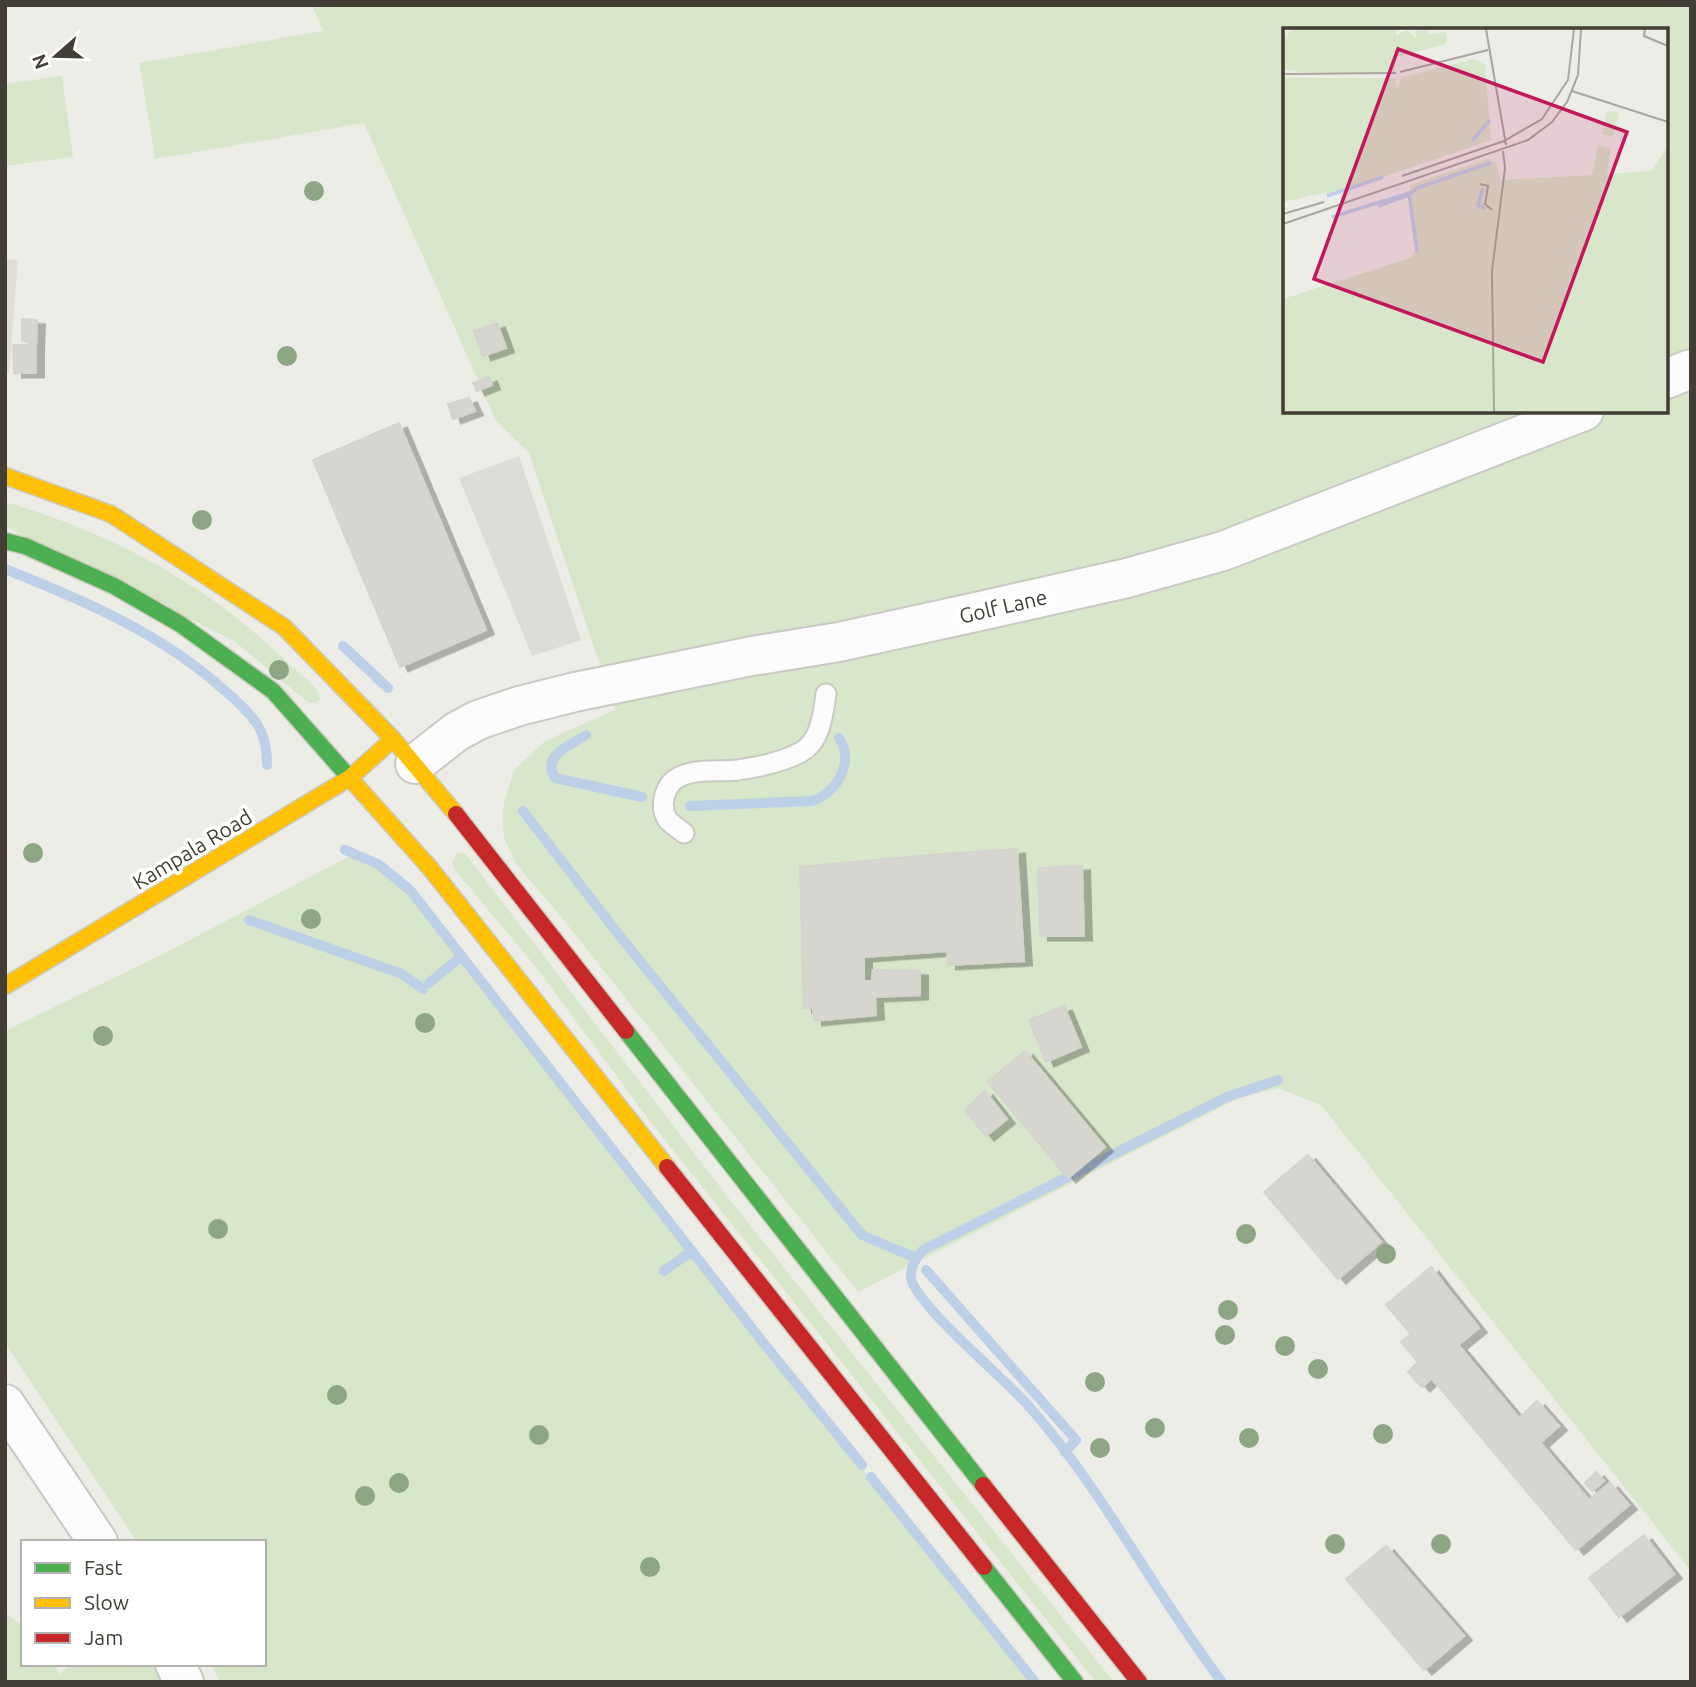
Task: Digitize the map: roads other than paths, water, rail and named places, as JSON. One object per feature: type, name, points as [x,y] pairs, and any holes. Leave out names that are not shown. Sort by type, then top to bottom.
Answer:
[{"type":"main road","points":[[5,476],[111,514],[284,627],[332,674],[404,751],[480,843],[977,1481],[1139,1682]]},
{"type":"main road","points":[[5,541],[114,586],[180,624],[273,691],[439,878],[1075,1682]]},
{"type":"main road","name":"Kampala Road","points":[[5,986],[351,777],[404,751]]},
{"type":"street","points":[[1668,378],[1691,369]]},
{"type":"street","name":"Golf Lane","points":[[404,751],[530,703],[602,686],[752,656],[839,642],[946,619],[1127,578],[1223,551],[1579,413]]},
{"type":"street","points":[[5,1404],[97,1540]]},
{"type":"street","points":[[176,1666],[184,1682]]},
{"type":"lane","points":[[684,833],[668,820],[662,804],[667,789],[678,777],[698,772],[738,770],[803,751],[815,737],[822,720],[826,694]]},
{"type":"waterway","points":[[5,569],[120,620],[174,651],[200,670],[237,702],[257,724],[265,744],[267,765]]},
{"type":"waterway","points":[[343,646],[388,688]]},
{"type":"waterway","points":[[586,735],[554,757],[552,770],[555,778],[642,797]]},
{"type":"waterway","points":[[690,806],[812,801],[821,797],[841,776],[845,757],[839,738]]},
{"type":"waterway","points":[[523,811],[623,940],[862,1235],[916,1258]]},
{"type":"waterway","points":[[345,850],[378,864],[410,890],[862,1465]]},
{"type":"waterway","points":[[249,920],[402,974],[423,989]]},
{"type":"waterway","points":[[429,983],[462,956]]},
{"type":"waterway","points":[[1222,1682],[1079,1470],[1026,1403],[928,1305],[916,1290],[911,1274],[914,1263],[923,1250],[1227,1097],[1278,1080]]},
{"type":"waterway","points":[[664,1271],[692,1251]]},
{"type":"waterway","points":[[926,1270],[1076,1440],[1065,1452]]},
{"type":"waterway","points":[[871,1477],[1035,1682]]}]
